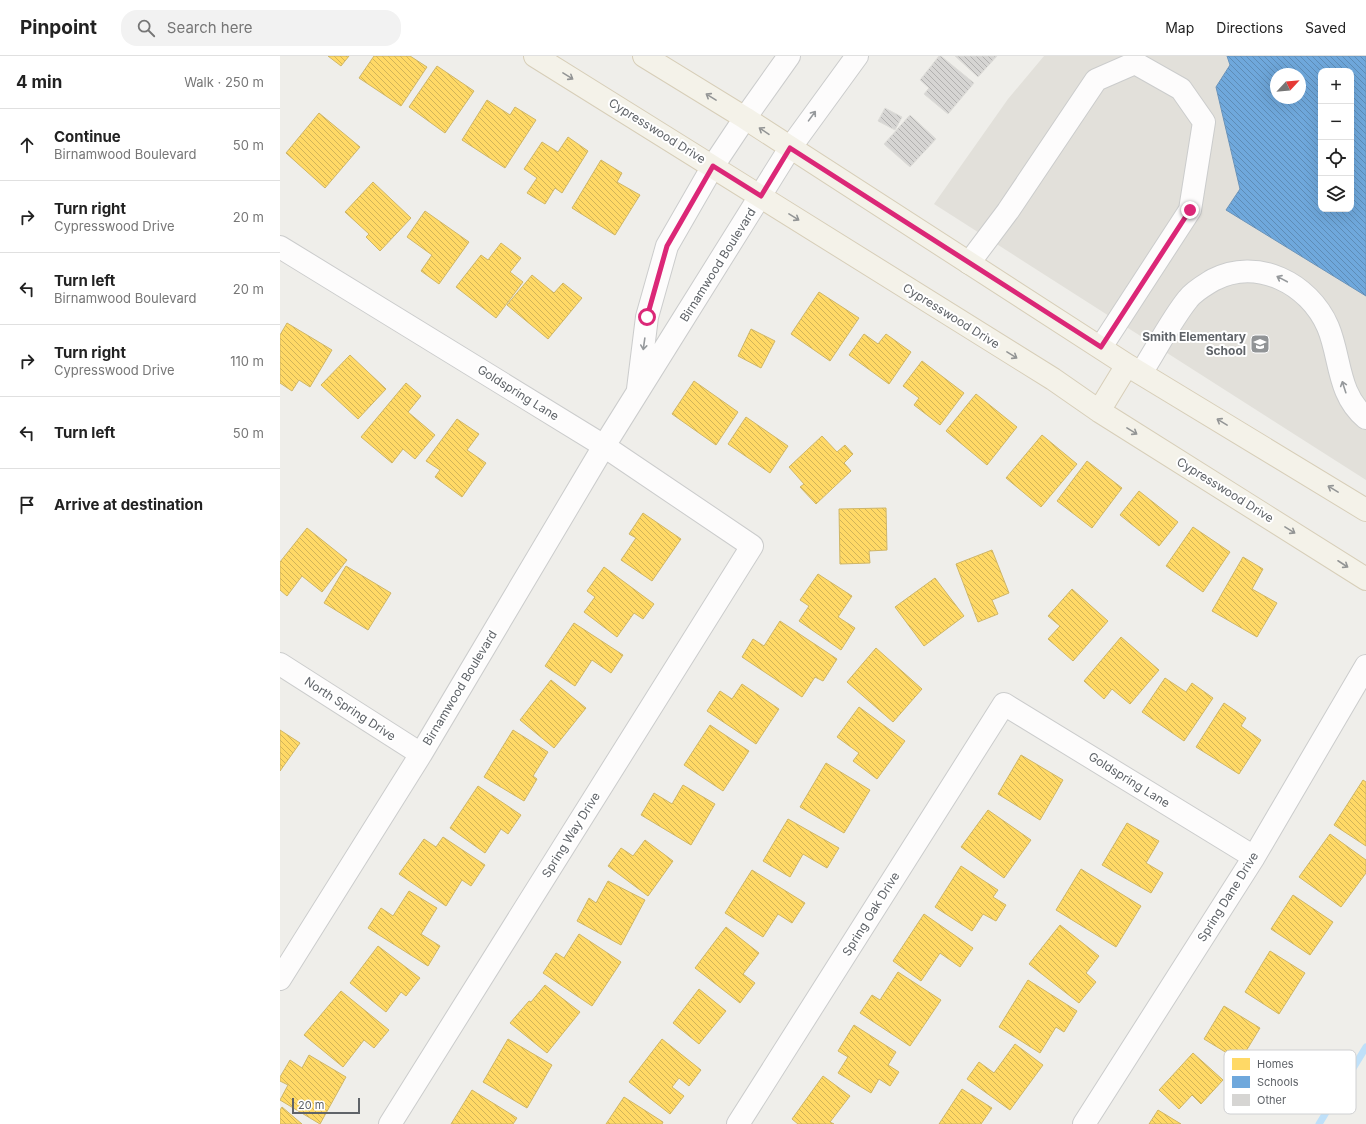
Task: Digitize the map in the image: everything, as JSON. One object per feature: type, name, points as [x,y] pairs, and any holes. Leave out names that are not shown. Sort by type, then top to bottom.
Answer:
[{"type":"main road","name":"Cypresswood Drive","points":[[535,56],[761,196],[1366,579]]},
{"type":"main road","points":[[644,56],[745,118],[1134,369],[1366,510]]},
{"type":"main road","points":[[1099,411],[1134,369]]},
{"type":"street","name":"Birnamwood Boulevard","points":[[637,396],[647,317],[667,246],[713,166],[789,56]]},
{"type":"street","name":"Birnamwood Boulevard","points":[[280,979],[421,754],[604,446],[637,396],[790,148],[856,56]]},
{"type":"street","points":[[969,263],[1008,211],[1096,80],[1135,63],[1181,89],[1204,122],[1190,210],[1101,347]]},
{"type":"street","name":"Goldspring Lane","points":[[280,247],[604,446],[752,546]]},
{"type":"street","points":[[1134,369],[1189,298],[1206,284],[1222,276],[1238,271],[1258,271],[1278,276],[1295,287],[1309,299],[1320,313],[1328,328],[1345,391],[1355,406],[1366,418]]},
{"type":"street","name":"Spring Way Drive","points":[[390,1124],[752,546]]},
{"type":"street","name":"North Spring Drive","points":[[280,664],[421,754]]},
{"type":"street","name":"Spring Dane Drive","points":[[1084,1124],[1254,857],[1366,666]]},
{"type":"street","name":"Goldspring Lane","points":[[1004,704],[1254,857]]},
{"type":"street","name":"Spring Oak Drive","points":[[738,1124],[1004,704]]},
{"type":"shaded area","name":"Smith Elementary School","points":[[1044,56],[1366,56],[1366,480],[934,204],[1008,99]]},
{"type":"building: Homes","points":[[328,56],[349,56],[341,66]]},
{"type":"building: Homes","points":[[374,56],[410,56],[427,67],[401,106],[359,78]]},
{"type":"building: Homes","points":[[437,66],[474,91],[445,133],[409,107]]},
{"type":"building: Homes","points":[[487,100],[510,115],[515,107],[536,120],[505,168],[462,140]]},
{"type":"building: Homes","points":[[319,113],[360,147],[325,188],[286,153]]},
{"type":"building: Homes","points":[[568,137],[588,151],[562,193],[555,188],[545,204],[527,193],[537,178],[524,169],[542,142],[558,152]]},
{"type":"building: Homes","points":[[601,160],[622,173],[617,182],[640,195],[615,235],[572,208]]},
{"type":"building: Homes","points":[[373,182],[411,218],[380,251],[366,237],[369,234],[345,212]]},
{"type":"building: Homes","points":[[425,211],[469,242],[439,284],[421,271],[432,255],[407,237]]},
{"type":"building: Homes","points":[[501,243],[521,258],[510,272],[523,282],[496,318],[456,287],[481,255],[488,260]]},
{"type":"building: Homes","points":[[532,275],[554,293],[563,283],[582,298],[548,339],[507,305]]},
{"type":"building: Homes","points":[[819,292],[859,318],[830,361],[791,334]]},
{"type":"building: Homes","points":[[287,323],[332,350],[310,387],[299,380],[292,391],[280,383],[280,335]]},
{"type":"building: Homes","points":[[751,329],[775,341],[761,368],[738,356]]},
{"type":"building: Homes","points":[[864,334],[878,344],[886,334],[911,352],[889,384],[849,355]]},
{"type":"building: Homes","points":[[350,355],[386,389],[358,419],[321,385]]},
{"type":"building: Homes","points":[[922,361],[964,393],[940,425],[914,405],[919,398],[903,386]]},
{"type":"building: Homes","points":[[694,381],[738,412],[716,445],[672,414]]},
{"type":"building: Homes","points":[[406,383],[421,396],[408,412],[435,435],[415,459],[403,449],[392,463],[361,437]]},
{"type":"building: Homes","points":[[976,394],[1017,427],[987,465],[946,431]]},
{"type":"building: Homes","points":[[746,417],[788,446],[770,473],[728,444]]},
{"type":"building: Homes","points":[[457,419],[479,434],[467,450],[486,463],[462,497],[435,477],[440,470],[426,461]]},
{"type":"building: Homes","points":[[1042,435],[1077,464],[1041,507],[1006,478]]},
{"type":"building: Homes","points":[[822,436],[837,452],[845,445],[853,454],[844,463],[851,471],[816,504],[800,487],[804,484],[789,467]]},
{"type":"building: Homes","points":[[1087,461],[1122,488],[1092,528],[1057,501]]},
{"type":"building: Homes","points":[[1139,491],[1178,522],[1159,546],[1120,515]]},
{"type":"building: Homes","points":[[886,508],[887,550],[869,551],[870,563],[840,564],[839,509]]},
{"type":"building: Homes","points":[[643,513],[681,539],[652,581],[621,560],[636,538],[629,534]]},
{"type":"building: Homes","points":[[1193,527],[1230,552],[1203,592],[1166,566]]},
{"type":"building: Homes","points":[[307,528],[347,560],[322,592],[302,576],[287,596],[280,590],[280,562]]},
{"type":"building: Homes","points":[[992,550],[1009,593],[992,600],[998,614],[978,622],[956,564]]},
{"type":"building: Homes","points":[[1243,557],[1263,569],[1252,589],[1277,603],[1257,637],[1212,611]]},
{"type":"building: Homes","points":[[346,566],[391,593],[368,630],[324,603]]},
{"type":"building: Homes","points":[[604,567],[654,604],[643,619],[634,613],[617,637],[584,612],[595,597],[587,591]]},
{"type":"building: Homes","points":[[818,574],[852,596],[838,617],[855,628],[841,650],[799,621],[809,606],[800,600]]},
{"type":"building: Homes","points":[[935,578],[964,616],[924,646],[895,607]]},
{"type":"building: Homes","points":[[1072,589],[1108,621],[1073,661],[1048,639],[1060,626],[1048,616]]},
{"type":"building: Homes","points":[[780,621],[837,659],[823,681],[815,677],[802,697],[742,657],[753,639],[764,646]]},
{"type":"building: Homes","points":[[574,623],[623,655],[611,673],[592,660],[575,686],[545,666]]},
{"type":"building: Homes","points":[[1121,637],[1159,670],[1130,704],[1112,689],[1104,699],[1084,681]]},
{"type":"building: Homes","points":[[876,648],[922,689],[893,722],[847,682]]},
{"type":"building: Homes","points":[[1165,678],[1186,692],[1192,683],[1213,698],[1184,741],[1142,712]]},
{"type":"building: Homes","points":[[551,680],[586,708],[554,748],[520,720]]},
{"type":"building: Homes","points":[[742,684],[779,709],[756,744],[707,711],[720,691],[732,699]]},
{"type":"building: Homes","points":[[1224,703],[1246,718],[1241,726],[1261,740],[1239,774],[1196,747]]},
{"type":"building: Homes","points":[[859,707],[905,741],[877,779],[853,761],[859,753],[837,737]]},
{"type":"building: Homes","points":[[710,725],[749,751],[723,791],[684,765]]},
{"type":"building: Homes","points":[[280,730],[300,743],[280,771]]},
{"type":"building: Homes","points":[[513,730],[548,752],[533,776],[537,779],[524,801],[484,777]]},
{"type":"building: Homes","points":[[1021,755],[1063,780],[1040,820],[998,794]]},
{"type":"building: Homes","points":[[826,763],[870,790],[844,833],[800,807]]},
{"type":"building: Homes","points":[[1363,780],[1366,782],[1366,846],[1334,825]]},
{"type":"building: Homes","points":[[683,785],[715,804],[691,845],[641,815],[654,793],[672,804]]},
{"type":"building: Homes","points":[[478,786],[521,815],[508,834],[501,829],[485,853],[450,828]]},
{"type":"building: Homes","points":[[988,810],[1031,840],[1004,878],[961,847]]},
{"type":"building: Homes","points":[[788,819],[839,848],[827,868],[803,854],[790,877],[763,861]]},
{"type":"building: Homes","points":[[1127,823],[1159,841],[1146,863],[1163,873],[1151,893],[1102,865]]},
{"type":"building: Homes","points":[[1330,834],[1366,860],[1366,873],[1341,907],[1299,877]]},
{"type":"building: Homes","points":[[443,837],[485,865],[471,886],[462,880],[446,906],[399,874],[424,839],[436,847]]},
{"type":"building: Homes","points":[[645,840],[673,861],[648,896],[608,866],[621,848],[633,856]]},
{"type":"building: Homes","points":[[961,866],[998,890],[993,897],[1006,905],[996,921],[983,914],[972,931],[935,907]]},
{"type":"building: Homes","points":[[1081,869],[1141,906],[1116,947],[1056,910]]},
{"type":"building: Homes","points":[[752,870],[805,903],[792,923],[778,914],[763,937],[725,913]]},
{"type":"building: Homes","points":[[608,881],[645,900],[621,945],[577,921],[589,898],[596,903]]},
{"type":"building: Homes","points":[[409,891],[437,908],[421,934],[440,946],[428,966],[368,928],[381,908],[393,916]]},
{"type":"building: Homes","points":[[1293,895],[1333,922],[1310,955],[1271,929]]},
{"type":"building: Homes","points":[[924,914],[973,948],[960,967],[940,953],[921,981],[893,961]]},
{"type":"building: Homes","points":[[1060,925],[1099,956],[1086,973],[1096,982],[1079,1003],[1029,964]]},
{"type":"building: Homes","points":[[726,927],[759,953],[743,974],[755,983],[740,1003],[695,968]]},
{"type":"building: Homes","points":[[579,934],[621,962],[592,1006],[543,973],[556,953],[564,958]]},
{"type":"building: Homes","points":[[378,946],[420,978],[406,996],[401,992],[386,1012],[350,983]]},
{"type":"building: Homes","points":[[1270,951],[1305,973],[1279,1014],[1245,992]]},
{"type":"building: Homes","points":[[898,972],[941,1000],[910,1046],[860,1013],[872,995],[880,1000]]},
{"type":"building: Homes","points":[[1028,980],[1077,1011],[1064,1032],[1056,1027],[1040,1053],[999,1027]]},
{"type":"building: Homes","points":[[545,985],[580,1012],[547,1053],[510,1023],[529,1001],[531,1002]]},
{"type":"building: Homes","points":[[699,989],[726,1011],[699,1044],[673,1023]]},
{"type":"building: Homes","points":[[341,991],[389,1030],[374,1048],[364,1040],[343,1067],[304,1035]]},
{"type":"building: Homes","points":[[1224,1006],[1260,1028],[1247,1050],[1224,1050],[1224,1051],[1204,1039]]},
{"type":"building: Homes","points":[[854,1025],[896,1052],[888,1065],[899,1072],[890,1086],[879,1079],[871,1093],[838,1073],[848,1057],[838,1051]]},
{"type":"building: Homes","points":[[508,1039],[552,1065],[527,1108],[483,1082]]},
{"type":"building: Homes","points":[[662,1039],[701,1070],[689,1086],[679,1078],[672,1087],[684,1096],[670,1114],[629,1082]]},
{"type":"building: Homes","points":[[1015,1044],[1043,1065],[1010,1110],[967,1079],[979,1062],[994,1073]]},
{"type":"building: Homes","points":[[1193,1053],[1223,1080],[1201,1104],[1192,1095],[1179,1109],[1159,1090]]},
{"type":"building: Homes","points":[[309,1055],[346,1077],[320,1124],[280,1100],[288,1085],[280,1081],[280,1077],[290,1060],[302,1068]]},
{"type":"building: Homes","points":[[823,1076],[850,1096],[830,1122],[834,1124],[798,1124],[792,1119]]},
{"type":"building: Homes","points":[[962,1089],[992,1108],[981,1124],[939,1124]]},
{"type":"building: Homes","points":[[472,1090],[517,1118],[513,1124],[451,1124]]},
{"type":"building: Homes","points":[[624,1097],[663,1122],[662,1124],[606,1124]]},
{"type":"building: Homes","points":[[282,1107],[302,1124],[280,1124],[280,1110]]},
{"type":"building: Homes","points":[[1158,1110],[1181,1124],[1149,1124]]},
{"type":"building: Schools","points":[[1227,56],[1366,56],[1366,296],[1226,210],[1240,189],[1216,87],[1230,65]]},
{"type":"building: Other","points":[[939,56],[941,56],[974,83],[948,114],[924,94],[929,88],[920,80]]},
{"type":"building: Other","points":[[955,56],[997,56],[978,77]]},
{"type":"building: Other","points":[[885,108],[902,117],[895,130],[878,121]]},
{"type":"building: Other","points":[[910,115],[936,139],[910,167],[884,144]]},
{"type":"waterway","points":[[1356,1063],[1366,1047]]},
{"type":"waterway","points":[[1319,1124],[1325,1114]]},
{"type":"place","name":"Smith Elementary School","points":[[1260,344]]},
{"type":"route","points":[[647,317],[667,246],[713,166],[761,196],[790,148],[1101,347],[1190,210]]}]
